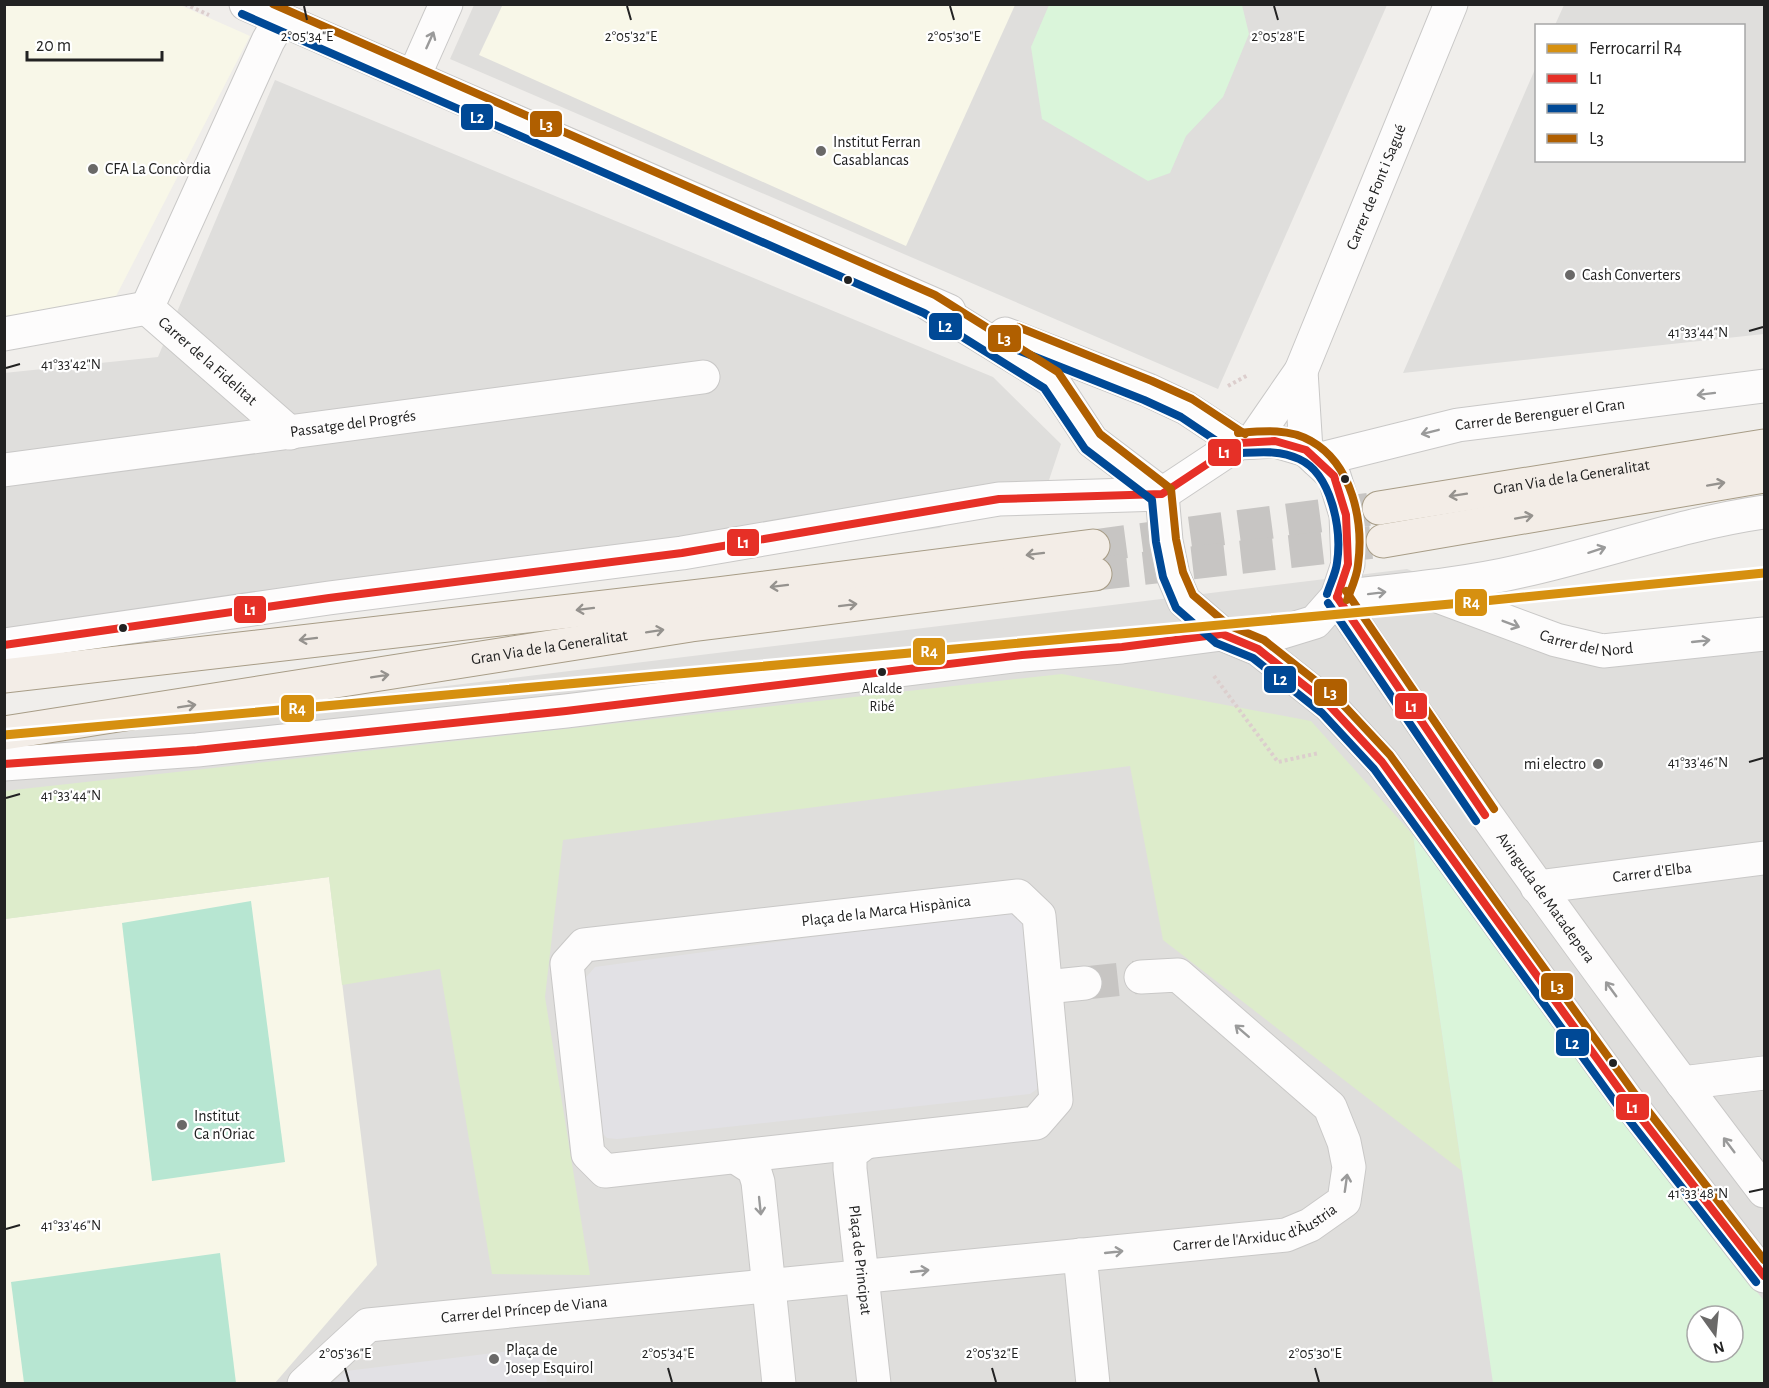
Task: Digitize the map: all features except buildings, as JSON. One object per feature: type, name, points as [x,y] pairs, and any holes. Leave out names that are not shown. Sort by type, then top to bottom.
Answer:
[{"type":"main road","name":"Gran Via de la Generalitat","points":[[1379,508],[1764,446]]},
{"type":"main road","name":"Gran Via de la Generalitat","points":[[1383,541],[1764,476]]},
{"type":"main road","name":"Gran Via de la Generalitat","points":[[4,676],[718,594],[1094,560],[4,733]]},
{"type":"street","points":[[246,4],[929,304],[1148,390],[1186,408],[1246,443]]},
{"type":"street","points":[[414,76],[446,4]]},
{"type":"street","name":"Carrer de Font i Sagué","points":[[1246,443],[1296,378],[1451,4]]},
{"type":"street","name":"Carrer de la Fidelitat","points":[[280,20],[267,41],[147,308],[290,433]]},
{"type":"street","points":[[929,304],[1052,381],[1092,441],[1162,494],[1166,541],[1173,575],[1184,601],[1232,637],[1258,650],[1329,705],[1382,762],[1628,1100],[1764,1276]]},
{"type":"street","points":[[4,334],[147,308]]},
{"type":"street","name":"Passatge del Progrés","points":[[4,470],[703,376]]},
{"type":"street","name":"Carrer de Font i Sagué","points":[[1296,378],[1312,455]]},
{"type":"street","name":"Carrer de Berenguer el Gran","points":[[1312,455],[1458,425],[1764,387]]},
{"type":"street","points":[[4,645],[329,598],[682,552],[999,499],[1162,494],[1246,443],[1275,441],[1312,455],[1334,476],[1346,515],[1348,564],[1337,597],[1315,622],[1266,637],[1186,638],[1122,647],[1010,656],[542,713],[197,750],[4,764]]},
{"type":"street","points":[[1337,597],[1417,588],[1520,572],[1569,560],[1632,540],[1727,518],[1764,512]]},
{"type":"street","name":"Carrer del Nord","points":[[1417,588],[1556,640],[1603,651],[1764,634]]},
{"type":"street","name":"Avinguda de Matadepera","points":[[1337,597],[1444,758],[1537,887],[1764,1191]]},
{"type":"street","name":"Carrer d'Elba","points":[[1537,887],[1764,858]]},
{"type":"street","name":"Plaça de la Marca Hispànica","points":[[1017,896],[1039,916],[1056,1100],[1036,1123],[863,1144],[605,1172],[588,1154],[567,964],[584,945],[1017,896]]},
{"type":"street","name":"Carrer de l'Arxiduc d'Àustria","points":[[769,1284],[1286,1235],[1310,1225],[1344,1201],[1348,1167],[1344,1142],[1330,1107],[1178,975],[1141,977]]},
{"type":"street","points":[[1046,987],[1085,983]]},
{"type":"street","points":[[1682,1083],[1764,1073]]},
{"type":"street","name":"Plaça de Principat","points":[[863,1144],[850,1154],[850,1170],[874,1383]]},
{"type":"street","points":[[737,1158],[754,1169],[758,1182],[779,1383]]},
{"type":"street","points":[[1080,1255],[1093,1383]]},
{"type":"street","name":"Carrer del Príncep de Viana","points":[[304,1383],[368,1325],[769,1284]]},
{"type":"path","points":[[1224,388],[1253,372],[1296,378]]},
{"type":"path","points":[[1186,638],[1278,762],[1365,743]]},
{"type":"shaded area","name":"Institut Ferran Casablancas","points":[[503,4],[1015,5],[906,246],[479,55]]},
{"type":"shaded area","name":"CFA La Concòrdia","points":[[5,5],[180,5],[250,36],[113,302],[5,321]]},
{"type":"shaded area","points":[[474,5],[1387,5],[1218,389],[450,59]]},
{"type":"shaded area","points":[[1564,5],[1764,5],[1764,334],[1403,373],[1535,69],[1535,162],[1745,162],[1745,24],[1555,24]]},
{"type":"shaded area","points":[[275,80],[993,377],[1061,444],[1047,486],[939,528],[5,651],[4,373],[158,357]]},
{"type":"shaded area","points":[[1407,569],[1603,651],[1764,633],[1764,1383],[5,1383],[4,740]]},
{"type":"shaded area","name":"Institut Ca n'Oriac","points":[[329,877],[377,1265],[275,1383],[5,1383],[4,919]]},
{"type":"shaded area","points":[[1008,910],[1023,918],[1040,1080],[1037,1089],[1030,1094],[617,1139],[607,1138],[601,1132],[581,983],[595,967]]},
{"type":"shaded area","name":"Plaça de Josep Esquirol","points":[[542,1347],[547,1383],[332,1383],[346,1371]]},
{"type":"green space","points":[[1049,5],[1242,5],[1249,34],[1223,97],[1186,136],[1170,173],[1148,181],[1042,119],[1031,47]]},
{"type":"green space","points":[[1062,674],[1311,721],[1413,835],[1462,1171],[1163,940],[1130,766],[563,840],[545,997],[590,1275],[492,1274],[440,969],[342,985],[329,877],[5,919],[4,791]]},
{"type":"green space","points":[[1413,835],[1764,1301],[1764,1382],[1493,1383]]},
{"type":"green space","points":[[251,901],[285,1162],[152,1181],[122,923]]},
{"type":"green space","points":[[220,1253],[236,1383],[24,1383],[11,1282]]},
{"type":"tunnel","points":[[1093,546],[1371,509]]},
{"type":"tunnel","points":[[1095,574],[1383,541]]},
{"type":"tunnel","points":[[1085,983],[1141,977]]},
{"type":"rail line","name":"R4","points":[[4,735],[1484,601],[1764,573]]},
{"type":"transit line","name":"L3","points":[[273,4],[935,295],[1058,372],[1100,434],[1171,489],[1176,539],[1183,572],[1193,595],[1228,625],[1264,640],[1336,697],[1390,755],[1635,1094],[1764,1260]]},
{"type":"transit line","name":"L2","points":[[242,14],[924,313],[1044,388],[1085,449],[1152,500],[1156,542],[1163,577],[1176,608],[1216,643],[1253,658],[1322,713],[1374,769],[1618,1106],[1756,1282]]},
{"type":"transit line","name":"L3","points":[[1018,327],[1192,399],[1245,434]]},
{"type":"transit line","name":"L2","points":[[1010,347],[1181,417],[1233,452]]},
{"type":"transit line","name":"L3","points":[[1238,433],[1275,431],[1294,434],[1311,441],[1325,451],[1336,464],[1352,495],[1359,530],[1357,569],[1347,600]]},
{"type":"transit line","name":"L1","points":[[4,645],[329,598],[682,553],[999,499],[1162,494],[1239,443],[1275,441],[1306,450],[1334,476],[1346,515],[1348,564],[1337,597]]},
{"type":"transit line","name":"L2","points":[[1240,453],[1270,452],[1292,456],[1310,466],[1320,477],[1332,504],[1338,535],[1336,567],[1327,594]]},
{"type":"transit line","name":"L3","points":[[1346,591],[1494,809]]},
{"type":"transit line","name":"L1","points":[[1337,597],[1485,815]]},
{"type":"transit line","name":"L2","points":[[1328,603],[1476,821]]},
{"type":"transit line","name":"L1","points":[[4,764],[197,750],[566,711],[1022,655],[1122,647],[1222,634],[1258,649],[1329,705],[1382,762],[1627,1100],[1764,1276]]},
{"type":"place","name":"Institut Ferran Casablancas","points":[[821,151]]},
{"type":"place","name":"CFA La Concòrdia","points":[[93,169]]},
{"type":"place","name":"Cash Converters","points":[[1570,275]]},
{"type":"place","name":"Alcalde Ribé","points":[[882,672]]},
{"type":"place","name":"mi electro","points":[[1598,764]]},
{"type":"place","name":"Institut Ca n'Oriac","points":[[182,1125]]},
{"type":"place","name":"Plaça de Josep Esquirol","points":[[494,1359]]}]
